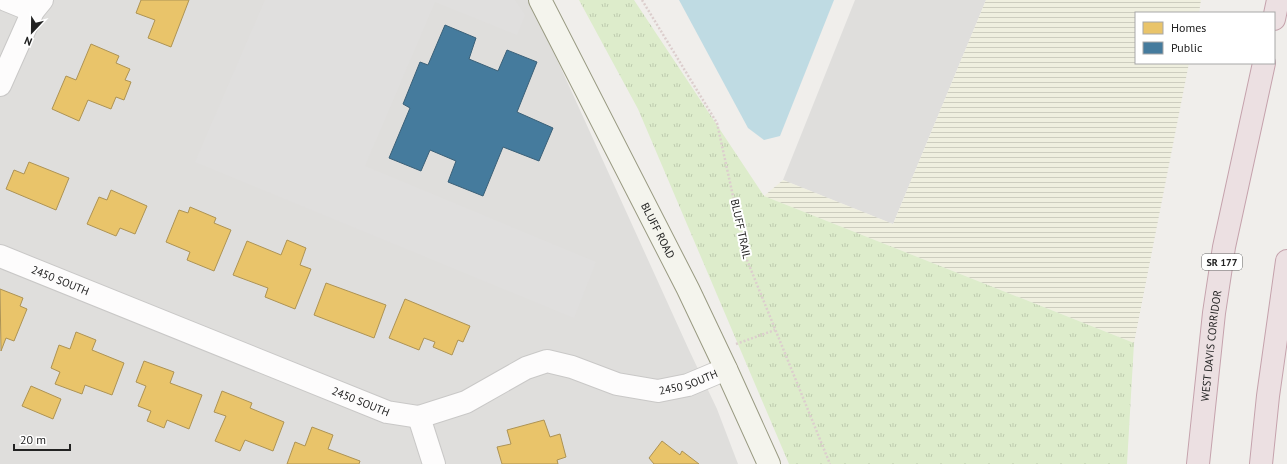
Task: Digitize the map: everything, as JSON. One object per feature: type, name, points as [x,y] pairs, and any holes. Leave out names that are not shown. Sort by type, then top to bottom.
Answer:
[{"type":"highway","points":[[1275,14],[1278,0]]},
{"type":"highway","name":"WEST DAVIS CORRIDOR","points":[[1198,464],[1214,314],[1224,247],[1264,64]]},
{"type":"highway","points":[[1261,464],[1268,396],[1287,261]]},
{"type":"street","points":[[0,85],[37,6],[6,0]]},
{"type":"street","name":"BLUFF ROAD","points":[[540,0],[684,282],[726,368],[769,464]]},
{"type":"street","name":"2450 SOUTH","points":[[0,256],[387,412],[419,416],[466,402],[526,368],[547,361],[572,367],[617,384],[658,391],[688,385],[726,368]]},
{"type":"street","points":[[419,416],[434,464]]},
{"type":"path","name":"BLUFF TRAIL","points":[[642,0],[717,123],[747,260],[830,464]]},
{"type":"shaded area","points":[[0,0],[530,0],[717,409],[738,464],[0,464]]},
{"type":"shaded area","points":[[265,0],[515,0],[525,15],[517,35],[435,2],[365,166],[596,262],[574,318],[195,162]]},
{"type":"shaded area","points":[[855,0],[986,0],[893,224],[783,180]]},
{"type":"green space","points":[[579,0],[634,0],[764,196],[1134,343],[1127,464],[789,464],[638,109]]},
{"type":"green space","points":[[986,0],[1201,0],[1199,12],[1135,12],[1135,64],[1189,64],[1134,343],[764,196],[783,180],[893,224]]},
{"type":"water","points":[[679,0],[834,0],[780,136],[764,140],[748,128]]},
{"type":"building: Homes","points":[[141,0],[189,0],[171,47],[148,38],[155,20],[136,13]]},
{"type":"building: Homes","points":[[91,44],[119,56],[116,63],[130,69],[125,80],[131,82],[124,100],[116,97],[111,109],[88,100],[79,121],[52,109],[66,76],[76,80]]},
{"type":"building: Homes","points":[[29,162],[69,178],[56,210],[6,189],[14,170],[24,174]]},
{"type":"building: Homes","points":[[111,190],[147,206],[135,234],[120,228],[116,236],[87,224],[99,197],[107,200]]},
{"type":"building: Homes","points":[[190,207],[216,218],[214,223],[231,230],[214,271],[187,260],[190,252],[166,242],[179,210],[188,213]]},
{"type":"building: Homes","points":[[287,240],[306,248],[300,265],[311,269],[295,309],[265,297],[268,288],[233,275],[247,241],[281,255]]},
{"type":"building: Homes","points":[[326,283],[386,305],[374,338],[314,315]]},
{"type":"building: Homes","points":[[0,289],[23,298],[20,306],[27,309],[14,341],[6,338],[1,351]]},
{"type":"building: Homes","points":[[405,299],[470,326],[463,342],[458,340],[452,355],[433,347],[435,342],[424,338],[419,350],[389,338]]},
{"type":"building: Homes","points":[[76,332],[96,340],[92,350],[124,363],[112,395],[85,385],[82,394],[55,384],[60,372],[51,368],[59,345],[70,349]]},
{"type":"building: Homes","points":[[144,361],[174,372],[170,383],[202,395],[189,429],[167,420],[164,428],[147,421],[151,411],[138,406],[146,386],[136,382]]},
{"type":"building: Homes","points":[[31,386],[61,399],[53,419],[22,406]]},
{"type":"building: Homes","points":[[222,391],[252,403],[250,408],[284,422],[273,451],[245,440],[240,451],[215,441],[226,416],[214,412]]},
{"type":"building: Homes","points":[[544,420],[550,437],[560,434],[566,457],[557,460],[558,464],[502,464],[497,447],[511,444],[507,430]]},
{"type":"building: Homes","points":[[312,427],[333,435],[328,449],[360,461],[359,464],[287,464],[295,442],[305,446]]},
{"type":"building: Homes","points":[[662,441],[680,455],[682,451],[699,464],[654,464],[649,458]]},
{"type":"building: Public","points":[[445,25],[476,38],[469,59],[498,71],[507,50],[537,62],[517,112],[553,128],[539,161],[503,147],[483,196],[448,182],[456,161],[430,150],[421,171],[389,158],[410,108],[403,104],[420,62],[428,65]]}]
